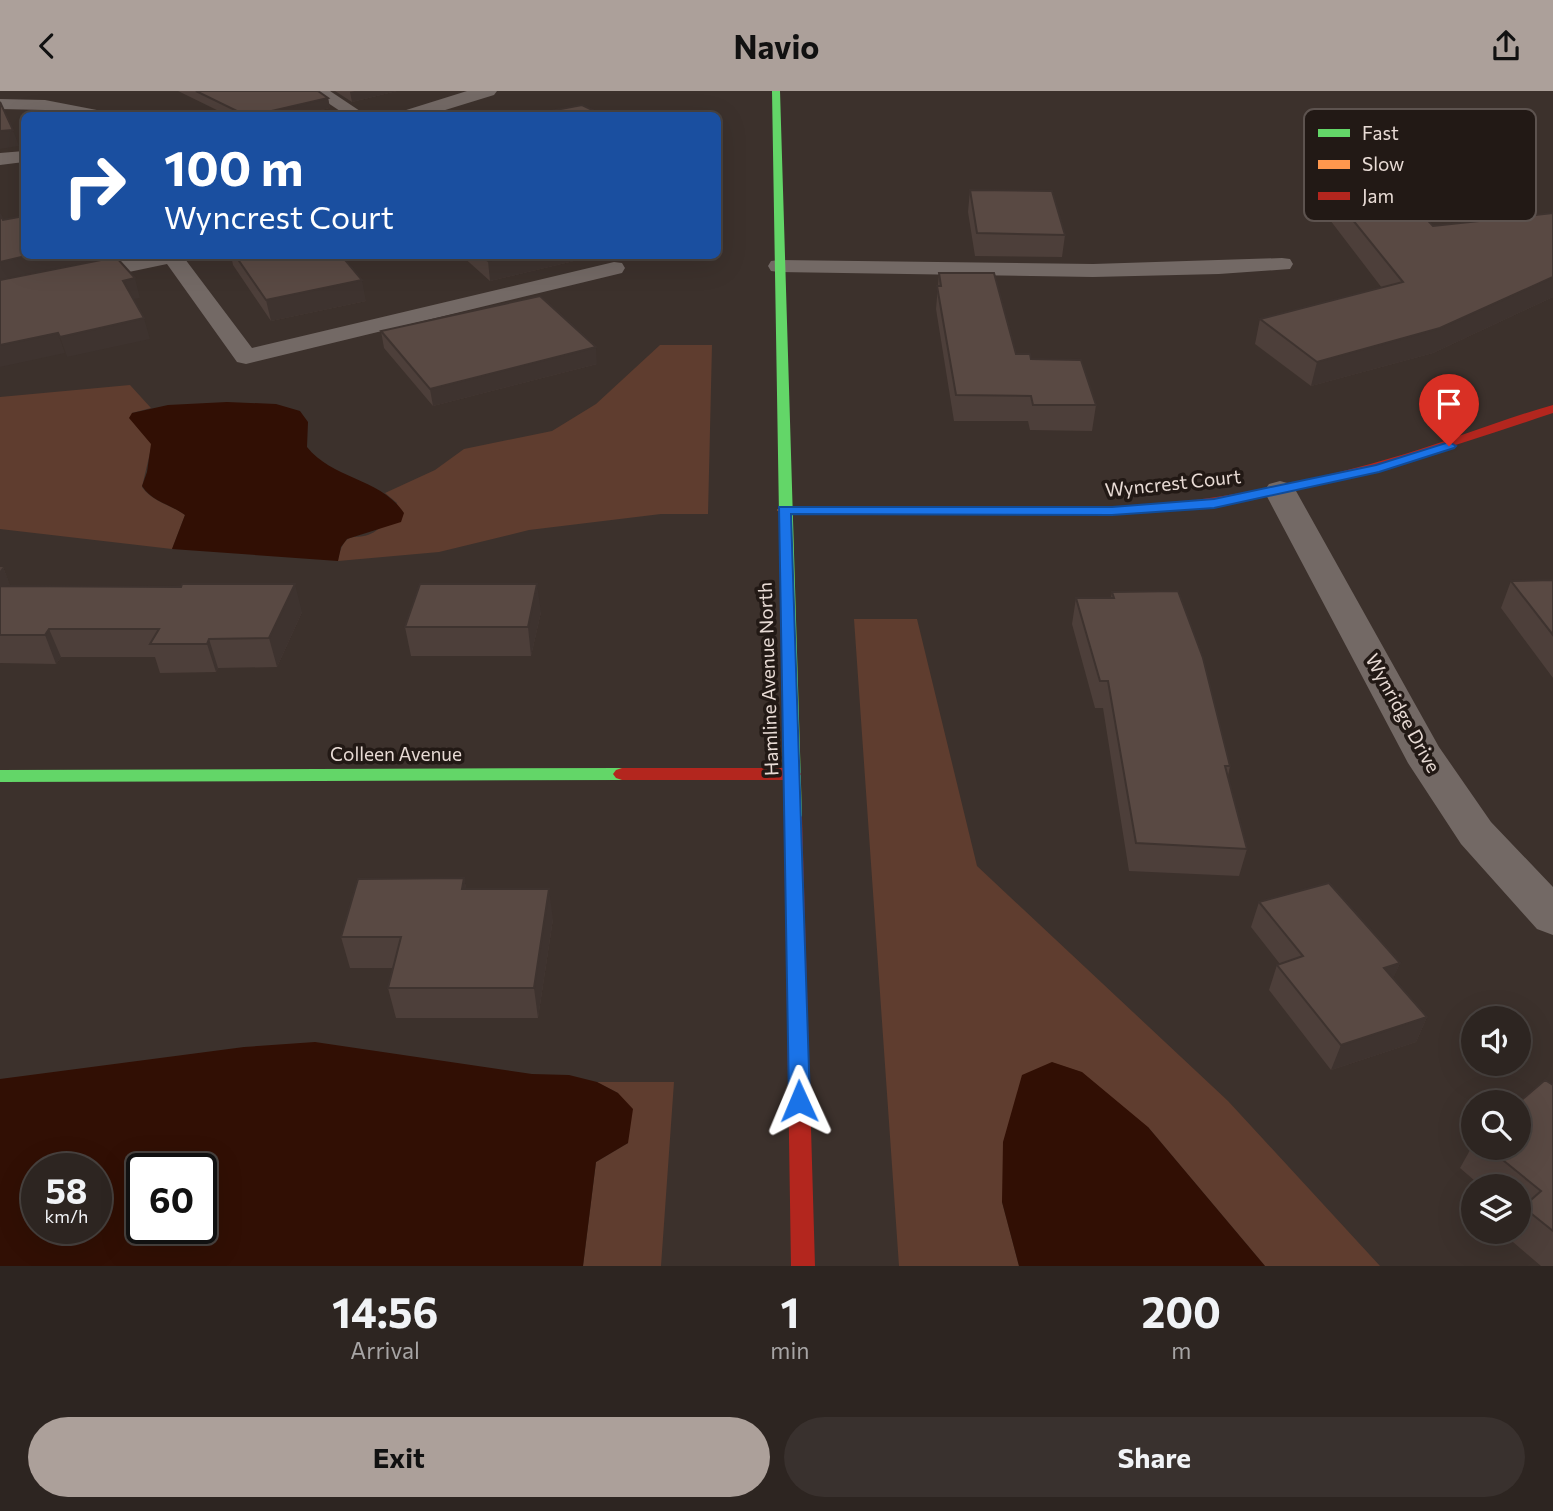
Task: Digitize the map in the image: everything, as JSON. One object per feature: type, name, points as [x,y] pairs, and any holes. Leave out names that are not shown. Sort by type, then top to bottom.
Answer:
[{"type":"main road","name":"Hamline Avenue North","points":[[776,91],[803,1266]]},
{"type":"main road","name":"Wyncrest Court","points":[[784,510],[1112,511],[1214,503],[1379,468],[1553,409]]},
{"type":"main road","name":"Colleen Avenue","points":[[0,776],[792,774]]},
{"type":"street","points":[[420,112],[487,91]]},
{"type":"street","name":"Wynridge Drive","points":[[1280,491],[1422,753],[1476,834],[1553,917]]},
{"type":"lane","points":[[318,91],[352,112]]},
{"type":"lane","points":[[9,100],[81,112]]},
{"type":"lane","points":[[0,159],[21,157]]},
{"type":"lane","points":[[0,292],[157,259]]},
{"type":"lane","points":[[173,259],[246,358],[614,268]]},
{"type":"lane","points":[[779,266],[1059,272],[1154,271],[1282,264]]},
{"type":"shaded area","points":[[660,345],[712,345],[708,514],[661,514],[529,530],[439,552],[338,561],[348,539],[370,534],[380,528],[388,518],[397,503],[385,493],[435,470],[464,449],[552,431],[596,404]]},
{"type":"shaded area","points":[[130,385],[151,408],[132,413],[152,444],[142,487],[151,496],[185,515],[172,549],[0,529],[0,397]]},
{"type":"shaded area","points":[[227,402],[276,404],[300,411],[308,422],[307,447],[317,458],[383,492],[404,513],[401,522],[347,539],[341,547],[338,561],[172,549],[185,515],[156,499],[142,486],[151,444],[129,418],[132,413],[168,405]]},
{"type":"shaded area","points":[[854,619],[917,619],[977,866],[1228,1101],[1380,1266],[1265,1266],[1148,1127],[1002,1202],[1019,1266],[899,1266]]},
{"type":"shaded area","points":[[315,1042],[532,1074],[569,1075],[597,1082],[618,1093],[633,1109],[628,1143],[596,1162],[583,1266],[0,1266],[0,1079],[244,1047]]},
{"type":"shaded area","points":[[1052,1062],[1082,1072],[1148,1127],[1265,1266],[1019,1266],[1002,1202],[1003,1142],[1022,1075]]},
{"type":"shaded area","points":[[597,1082],[674,1082],[661,1266],[583,1266],[596,1162],[628,1143],[618,1093]]},
{"type":"building","points":[[196,91],[318,91],[328,98],[267,112],[239,112]]},
{"type":"building","points":[[0,102],[13,130],[0,131]]},
{"type":"building","points":[[582,105],[597,112],[545,112]]},
{"type":"building","points":[[970,190],[1052,191],[1065,235],[977,233]]},
{"type":"building","points":[[1553,213],[1553,277],[1440,328],[1317,362],[1260,319],[1403,282],[1354,221],[1428,221],[1433,226],[1479,221],[1536,221],[1536,215]]},
{"type":"building","points":[[0,214],[3,220],[21,217],[21,257],[0,262]]},
{"type":"building","points":[[118,259],[135,278],[123,281],[144,318],[60,337],[58,333],[0,345],[0,280]]},
{"type":"building","points":[[238,259],[344,259],[362,280],[266,300]]},
{"type":"building","points":[[939,273],[994,273],[1016,354],[1030,354],[1031,359],[1081,360],[1096,405],[1033,405],[1031,396],[956,395],[937,286],[941,286]]},
{"type":"building","points":[[540,296],[596,347],[430,389],[381,331]]},
{"type":"building","points":[[1553,580],[1553,635],[1511,581]]},
{"type":"building","points":[[182,584],[295,584],[269,638],[209,639],[207,644],[150,644],[159,629],[49,629],[45,635],[0,635],[0,586],[181,587]]},
{"type":"building","points":[[420,584],[537,584],[528,627],[405,627]]},
{"type":"building","points":[[1178,591],[1203,658],[1230,766],[1225,766],[1247,849],[1136,843],[1108,681],[1100,681],[1076,598],[1114,598],[1112,592]]},
{"type":"building","points":[[464,878],[462,889],[549,889],[534,988],[388,988],[401,937],[341,937],[358,879]]},
{"type":"building","points":[[1329,883],[1400,963],[1384,968],[1427,1017],[1341,1045],[1277,965],[1303,956],[1259,902]]},
{"type":"building","points":[[1545,1080],[1553,1085],[1553,1231],[1531,1213],[1531,1200],[1541,1191],[1531,1183],[1531,1174],[1520,1174],[1503,1160],[1531,1160],[1531,1092]]},
{"type":"traffic: fast","points":[[776,91],[793,817]]},
{"type":"traffic: fast","points":[[0,776],[622,774]]},
{"type":"traffic: slow","points":[[784,510],[1112,511],[1163,508]]},
{"type":"traffic: jam","points":[[1163,508],[1213,503],[1312,484],[1409,457],[1553,409]]},
{"type":"traffic: jam","points":[[622,774],[792,774]]},
{"type":"traffic: jam","points":[[793,817],[803,1266]]},
{"type":"route","points":[[799,1101],[784,510],[1112,511],[1214,503],[1379,468],[1449,446]]}]
